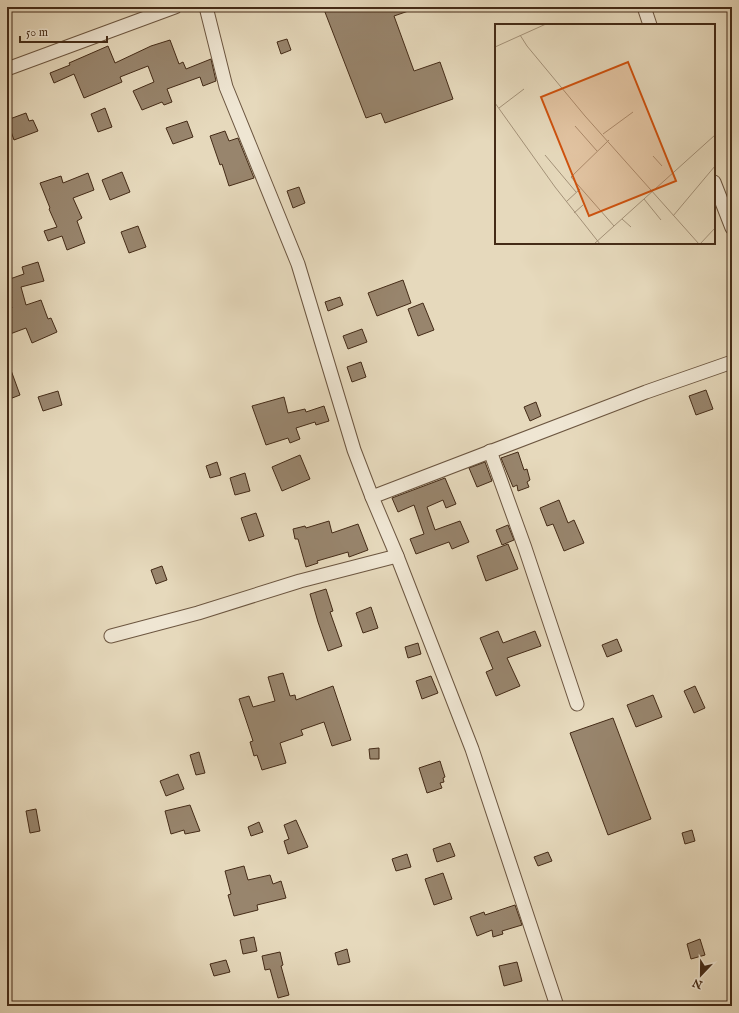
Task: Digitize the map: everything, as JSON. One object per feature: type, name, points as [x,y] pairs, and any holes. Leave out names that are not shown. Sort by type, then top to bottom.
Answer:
[{"type":"street","points":[[7,69],[176,7]]},
{"type":"street","points":[[206,7],[226,86],[298,264],[354,450],[472,749],[557,1006]]},
{"type":"street","points":[[644,7],[650,24]]},
{"type":"street","points":[[715,184],[732,226]]},
{"type":"street","points":[[372,497],[646,392],[732,362]]},
{"type":"street","points":[[490,451],[525,548],[577,704]]},
{"type":"street","points":[[111,636],[198,613],[300,581],[397,556]]},
{"type":"building","points":[[323,7],[416,7],[417,8],[394,16],[414,71],[440,62],[453,99],[385,123],[381,113],[366,118]]},
{"type":"building","points":[[287,39],[291,50],[281,54],[277,42]]},
{"type":"building","points":[[170,40],[179,64],[183,62],[186,69],[211,59],[216,81],[203,86],[200,77],[167,89],[172,102],[164,105],[162,102],[142,110],[133,91],[154,82],[148,66],[120,77],[122,82],[84,98],[74,74],[54,83],[50,73],[108,46],[115,63],[151,46]]},
{"type":"building","points":[[105,108],[112,127],[98,132],[91,114]]},
{"type":"building","points":[[26,113],[29,121],[33,120],[38,131],[14,140],[7,120]]},
{"type":"building","points":[[187,121],[193,137],[173,144],[166,128]]},
{"type":"building","points":[[225,131],[229,141],[238,138],[254,178],[229,186],[222,164],[220,165],[210,136]]},
{"type":"building","points":[[122,172],[130,192],[110,200],[102,180]]},
{"type":"building","points":[[88,173],[94,190],[73,198],[82,218],[77,221],[85,243],[67,250],[62,236],[48,241],[44,231],[57,227],[40,183],[61,176],[63,183]]},
{"type":"building","points":[[299,187],[305,203],[293,208],[287,191]]},
{"type":"building","points":[[138,226],[146,247],[129,253],[121,232]]},
{"type":"building","points":[[38,262],[44,281],[21,287],[26,305],[41,300],[48,319],[51,318],[57,332],[32,343],[26,328],[10,334],[7,325],[7,310],[12,308],[7,292],[7,280],[24,274],[22,267]]},
{"type":"building","points":[[403,280],[411,303],[377,316],[368,293]]},
{"type":"building","points":[[340,297],[343,305],[328,311],[325,302]]},
{"type":"building","points":[[423,303],[434,330],[418,336],[408,309]]},
{"type":"building","points":[[362,329],[367,342],[348,349],[343,336]]},
{"type":"building","points":[[7,362],[20,395],[7,400]]},
{"type":"building","points":[[361,362],[366,377],[352,382],[347,367]]},
{"type":"building","points":[[706,390],[713,409],[696,415],[689,396]]},
{"type":"building","points":[[58,391],[62,405],[43,411],[38,397]]},
{"type":"building","points":[[284,397],[288,413],[305,409],[306,412],[324,406],[329,421],[316,425],[315,422],[296,428],[300,439],[290,443],[288,438],[266,445],[252,406]]},
{"type":"building","points":[[536,402],[541,416],[530,421],[524,407]]},
{"type":"building","points":[[518,452],[524,470],[527,469],[530,480],[527,482],[529,487],[518,491],[517,485],[513,487],[501,458]]},
{"type":"building","points":[[300,455],[310,479],[282,491],[272,467]]},
{"type":"building","points":[[217,462],[221,475],[210,478],[206,466]]},
{"type":"building","points":[[485,462],[492,481],[477,487],[469,468]]},
{"type":"building","points":[[245,473],[250,491],[235,495],[230,478]]},
{"type":"building","points":[[445,478],[456,504],[446,508],[443,500],[427,507],[435,530],[460,521],[469,542],[452,549],[449,542],[416,554],[410,539],[424,534],[414,505],[398,512],[392,498]]},
{"type":"building","points":[[559,500],[568,523],[574,520],[584,543],[564,551],[553,524],[547,526],[540,508]]},
{"type":"building","points":[[256,513],[264,536],[249,541],[241,518]]},
{"type":"building","points":[[329,521],[332,533],[358,524],[368,550],[349,557],[348,552],[317,561],[318,563],[306,567],[298,539],[295,539],[293,529],[305,526],[306,528]]},
{"type":"building","points":[[508,525],[514,540],[502,545],[496,530]]},
{"type":"building","points":[[508,544],[518,569],[486,581],[477,556]]},
{"type":"building","points":[[162,566],[167,580],[156,584],[151,570]]},
{"type":"building","points":[[326,589],[333,611],[330,612],[342,646],[328,651],[310,594]]},
{"type":"building","points":[[371,607],[378,628],[363,633],[356,613]]},
{"type":"building","points":[[498,631],[503,643],[535,631],[541,646],[507,658],[520,686],[496,696],[486,672],[493,669],[480,638]]},
{"type":"building","points":[[617,639],[622,651],[607,657],[602,645]]},
{"type":"building","points":[[418,643],[421,654],[408,658],[405,647]]},
{"type":"building","points":[[283,673],[290,696],[295,695],[296,700],[333,686],[351,740],[332,746],[324,722],[301,730],[303,735],[280,743],[286,763],[262,770],[257,755],[254,756],[250,742],[253,741],[239,699],[249,696],[253,707],[275,701],[268,677]]},
{"type":"building","points":[[431,676],[438,693],[422,699],[416,681]]},
{"type":"building","points":[[695,686],[705,708],[694,713],[684,691]]},
{"type":"building","points":[[653,695],[662,717],[636,727],[627,705]]},
{"type":"building","points":[[613,718],[651,819],[608,835],[570,733]]},
{"type":"building","points":[[379,748],[379,759],[370,759],[369,749]]},
{"type":"building","points":[[199,752],[205,773],[196,775],[190,755]]},
{"type":"building","points":[[440,761],[445,777],[443,778],[444,782],[440,783],[442,788],[427,793],[419,768]]},
{"type":"building","points":[[178,774],[184,789],[166,796],[160,781]]},
{"type":"building","points":[[190,805],[200,831],[185,834],[184,830],[171,834],[165,811]]},
{"type":"building","points":[[36,809],[40,831],[30,833],[26,811]]},
{"type":"building","points":[[296,820],[308,847],[288,854],[284,841],[289,839],[284,825]]},
{"type":"building","points":[[259,822],[263,832],[251,836],[248,827]]},
{"type":"building","points":[[692,830],[695,841],[685,844],[682,833]]},
{"type":"building","points":[[450,843],[455,856],[437,862],[433,849]]},
{"type":"building","points":[[548,852],[552,861],[538,866],[534,857]]},
{"type":"building","points":[[407,854],[411,867],[396,871],[392,859]]},
{"type":"building","points":[[244,866],[248,880],[270,875],[273,884],[281,881],[286,898],[257,905],[258,910],[234,916],[228,895],[231,894],[225,871]]},
{"type":"building","points":[[443,873],[452,899],[434,905],[425,879]]},
{"type":"building","points":[[515,905],[522,925],[502,931],[503,934],[493,937],[492,930],[477,936],[470,917],[484,912],[485,915]]},
{"type":"building","points":[[254,937],[257,951],[243,954],[240,940]]},
{"type":"building","points":[[700,939],[705,955],[691,959],[687,944]]},
{"type":"building","points":[[347,949],[350,962],[338,965],[335,953]]},
{"type":"building","points":[[280,952],[283,965],[281,966],[289,995],[278,998],[270,969],[265,970],[262,956]]},
{"type":"building","points":[[226,960],[230,972],[214,976],[210,964]]},
{"type":"building","points":[[517,962],[522,981],[504,986],[499,966]]}]
